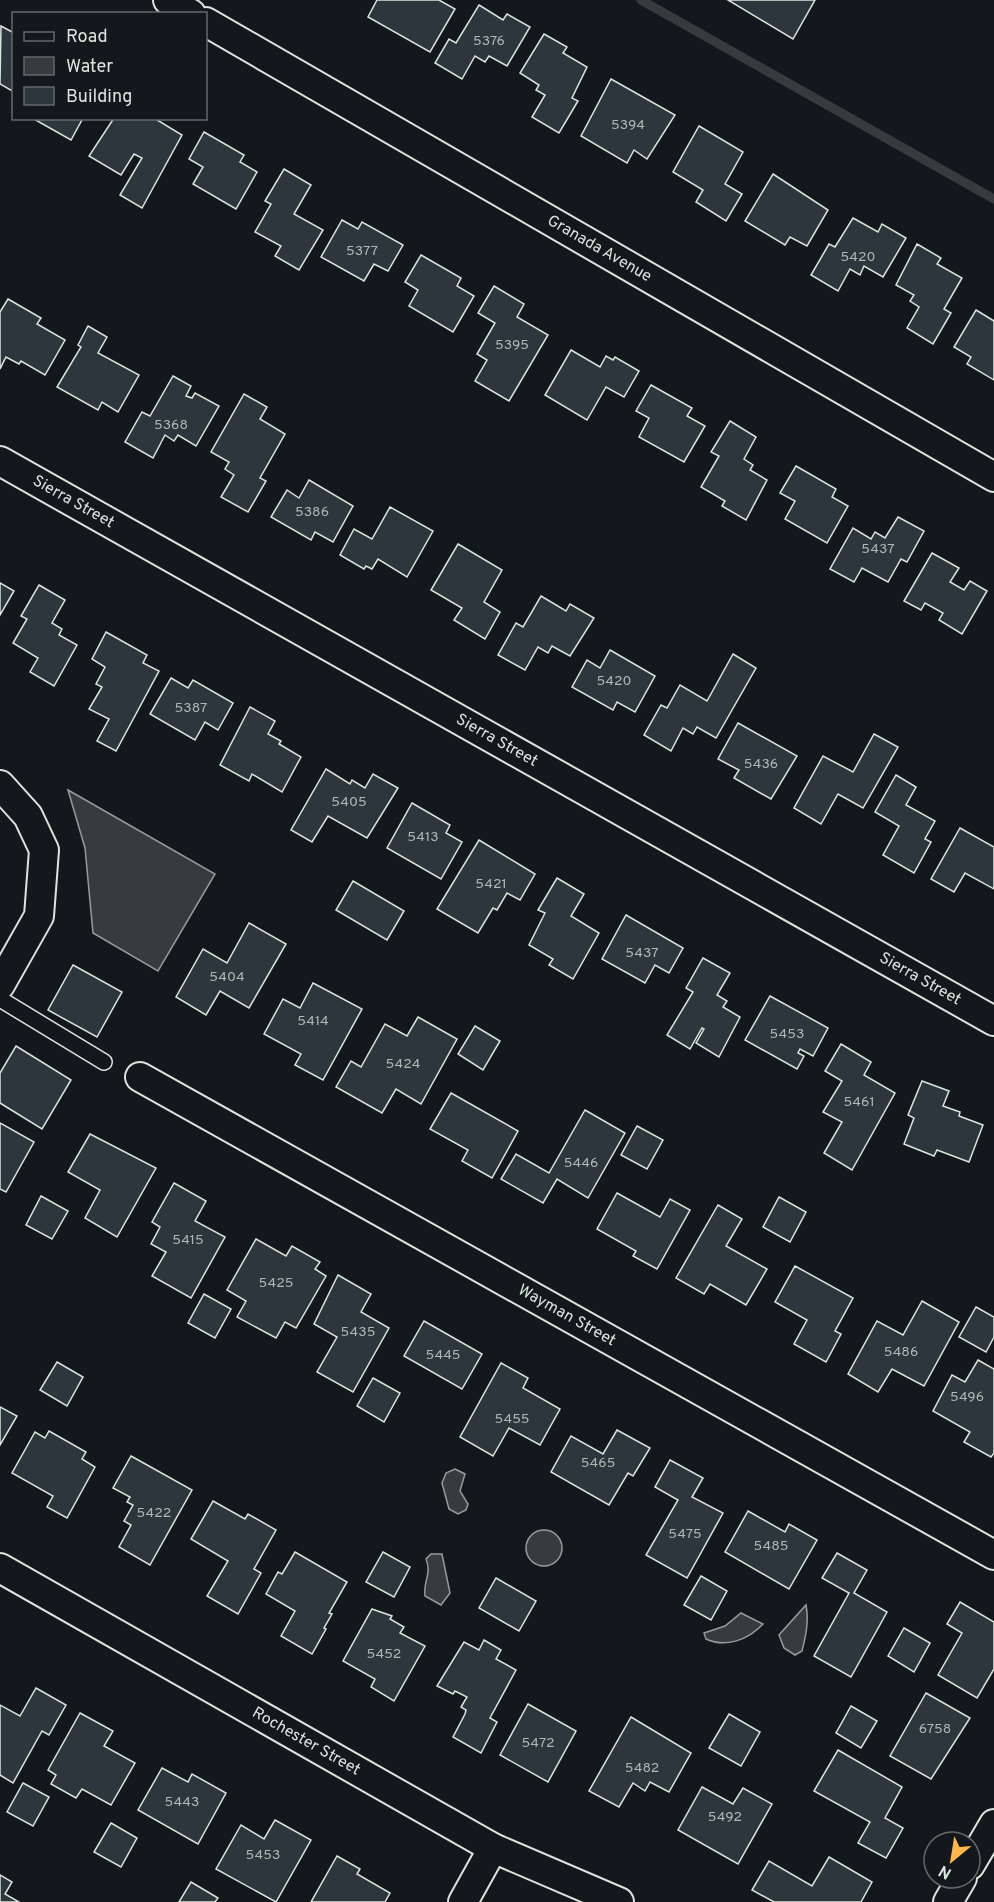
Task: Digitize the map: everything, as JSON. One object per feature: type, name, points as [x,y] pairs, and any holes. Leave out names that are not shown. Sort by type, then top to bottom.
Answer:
[{"type":"street","points":[[168,0],[188,12]]},
{"type":"street","name":"Granada Avenue","points":[[207,23],[994,477]]},
{"type":"street","name":"Sierra Street","points":[[0,461],[994,1021]]},
{"type":"street","points":[[0,785],[28,816],[44,850],[39,916],[0,985]]},
{"type":"street","name":"Wayman Street","points":[[140,1077],[994,1555]]},
{"type":"street","name":"Rochester Street","points":[[0,1568],[494,1848],[619,1902]]},
{"type":"street","points":[[982,1844],[994,1824]]},
{"type":"street","points":[[463,1902],[494,1848]]},
{"type":"lane","points":[[0,999],[104,1062]]},
{"type":"water","points":[[68,790],[215,874],[158,971],[93,933],[85,848]]},
{"type":"water","points":[[455,1469],[465,1474],[460,1491],[468,1504],[466,1510],[458,1514],[449,1509],[442,1483],[446,1473]]},
{"type":"water","points":[[544,1530],[557,1535],[562,1548],[557,1561],[544,1566],[531,1561],[526,1548],[531,1535]]},
{"type":"water","points":[[431,1554],[442,1554],[450,1593],[441,1605],[425,1596],[428,1569],[426,1559]]},
{"type":"water","points":[[806,1605],[805,1639],[802,1651],[795,1655],[784,1648],[779,1635]]},
{"type":"water","points":[[741,1613],[763,1624],[751,1634],[736,1641],[721,1643],[706,1639],[704,1633],[725,1626]]},
{"type":"building","points":[[377,0],[439,0],[455,9],[430,52],[368,17]]},
{"type":"building","points":[[728,0],[815,0],[793,39]]},
{"type":"building","points":[[479,5],[503,20],[507,14],[530,27],[507,66],[489,56],[485,62],[475,56],[462,79],[435,63],[449,39],[456,43]]},
{"type":"building","points":[[1,26],[12,32],[12,91],[0,84]]},
{"type":"building","points":[[544,34],[567,47],[563,53],[587,67],[572,98],[578,101],[559,133],[532,117],[545,95],[536,90],[539,85],[520,73]]},
{"type":"building","points":[[611,79],[675,115],[647,159],[634,150],[627,163],[581,136]]},
{"type":"building","points":[[36,120],[82,120],[71,140]]},
{"type":"building","points":[[113,120],[157,120],[182,135],[142,208],[120,195],[142,158],[134,154],[121,175],[89,156]]},
{"type":"building","points":[[699,126],[743,152],[725,184],[742,194],[726,221],[696,202],[703,190],[673,172]]},
{"type":"building","points":[[204,132],[244,155],[240,162],[257,172],[236,209],[193,184],[203,167],[189,159]]},
{"type":"building","points":[[284,169],[311,185],[294,214],[323,230],[299,270],[275,256],[281,246],[255,232],[271,204],[265,201]]},
{"type":"building","points":[[773,174],[828,210],[807,246],[790,237],[785,245],[745,221]]},
{"type":"building","points":[[853,218],[878,232],[882,224],[906,238],[883,277],[864,266],[860,275],[850,269],[838,291],[811,275],[829,244],[835,247]]},
{"type":"building","points":[[342,220],[358,229],[362,222],[403,245],[388,271],[374,264],[364,281],[321,257]]},
{"type":"building","points":[[917,244],[941,258],[937,264],[962,278],[944,309],[951,313],[933,344],[907,328],[919,307],[910,301],[914,295],[896,285]]},
{"type":"building","points":[[421,255],[461,278],[457,286],[474,296],[453,332],[409,306],[418,290],[405,282]]},
{"type":"building","points":[[494,286],[524,304],[517,317],[548,335],[509,401],[475,381],[487,360],[477,354],[495,323],[478,313]]},
{"type":"building","points":[[8,299],[41,318],[37,324],[65,340],[45,375],[21,361],[19,364],[6,357],[0,369],[0,312]]},
{"type":"building","points":[[976,310],[994,321],[994,380],[967,364],[971,357],[954,347]]},
{"type":"building","points":[[88,326],[107,337],[98,353],[139,375],[118,412],[102,402],[98,410],[57,387],[81,347],[78,345]]},
{"type":"building","points":[[571,350],[600,367],[606,356],[613,360],[615,357],[639,371],[624,397],[606,387],[587,420],[545,395]]},
{"type":"building","points":[[173,376],[191,386],[186,396],[192,398],[195,393],[219,406],[196,446],[178,435],[174,441],[165,435],[153,458],[125,442],[142,412],[150,416]]},
{"type":"building","points":[[651,385],[692,408],[687,416],[705,426],[684,462],[639,437],[649,418],[636,411]]},
{"type":"building","points":[[244,394],[267,407],[260,419],[285,434],[260,478],[266,481],[248,512],[221,497],[234,475],[225,469],[229,462],[211,452]]},
{"type":"building","points":[[730,421],[756,437],[744,459],[753,465],[750,470],[767,480],[746,520],[722,506],[725,501],[701,487],[719,456],[711,452]]},
{"type":"building","points":[[796,466],[836,489],[832,497],[848,506],[827,543],[785,519],[795,501],[780,493]]},
{"type":"building","points":[[309,480],[353,506],[333,542],[315,532],[311,540],[271,517],[287,490],[299,498]]},
{"type":"building","points":[[390,507],[433,531],[407,577],[378,559],[372,569],[366,566],[364,569],[340,555],[354,529],[372,539]]},
{"type":"building","points":[[898,517],[924,531],[907,562],[901,559],[888,582],[862,568],[854,582],[830,569],[853,528],[871,539],[875,532],[885,538]]},
{"type":"building","points":[[458,544],[502,570],[484,602],[500,612],[485,639],[454,620],[462,608],[431,590]]},
{"type":"building","points":[[932,553],[959,568],[950,582],[964,590],[970,581],[987,591],[962,634],[939,620],[943,613],[925,603],[921,610],[904,601]]},
{"type":"building","points":[[0,583],[14,591],[0,615]]},
{"type":"building","points":[[39,585],[65,600],[52,623],[62,629],[59,635],[77,645],[54,686],[30,672],[38,658],[13,643],[27,619],[21,616]]},
{"type":"building","points":[[541,596],[566,611],[570,604],[594,618],[570,656],[552,646],[548,653],[538,647],[525,670],[498,655],[516,623],[523,627]]},
{"type":"building","points":[[106,632],[147,655],[143,663],[159,671],[116,751],[97,741],[109,719],[89,709],[102,687],[96,684],[105,667],[92,659]]},
{"type":"building","points":[[610,650],[655,676],[635,712],[617,702],[613,710],[572,687],[587,660],[600,668]]},
{"type":"building","points":[[733,654],[756,668],[716,738],[697,727],[693,734],[683,728],[671,751],[644,735],[661,705],[667,708],[680,685],[707,701]]},
{"type":"building","points":[[171,678],[188,688],[193,680],[233,703],[218,730],[205,722],[195,740],[150,714]]},
{"type":"building","points":[[250,707],[275,721],[268,734],[281,741],[279,744],[301,757],[282,792],[252,774],[249,781],[220,765]]},
{"type":"building","points":[[738,723],[797,756],[771,799],[734,778],[739,770],[718,759]]},
{"type":"building","points":[[874,734],[898,747],[863,808],[838,794],[821,824],[794,808],[823,756],[853,772]]},
{"type":"building","points":[[326,769],[350,784],[352,780],[365,788],[373,774],[398,788],[367,838],[328,816],[312,842],[291,830]]},
{"type":"building","points":[[896,775],[916,787],[906,805],[935,821],[925,839],[931,842],[914,873],[883,855],[899,826],[875,812]]},
{"type":"building","points":[[412,803],[450,825],[446,833],[462,842],[441,879],[387,848]]},
{"type":"building","points":[[960,828],[994,847],[994,889],[965,873],[954,892],[931,879]]},
{"type":"building","points":[[479,840],[535,874],[520,900],[507,893],[497,910],[493,908],[478,933],[437,909]]},
{"type":"building","points":[[557,878],[584,894],[571,916],[599,933],[573,979],[549,965],[553,959],[529,945],[545,913],[538,910]]},
{"type":"building","points":[[353,881],[404,911],[387,940],[336,910]]},
{"type":"building","points":[[626,915],[683,948],[669,973],[655,965],[645,983],[602,959]]},
{"type":"building","points":[[249,923],[286,944],[249,1008],[220,991],[206,1015],[176,997],[203,949],[227,963]]},
{"type":"building","points":[[703,958],[730,973],[717,995],[727,1001],[723,1007],[740,1017],[719,1057],[696,1043],[704,1029],[702,1028],[690,1049],[667,1035],[693,992],[686,988]]},
{"type":"building","points":[[73,965],[122,992],[97,1037],[48,1010]]},
{"type":"building","points":[[313,983],[362,1009],[323,1080],[295,1065],[301,1054],[264,1034],[283,999],[300,1008]]},
{"type":"building","points":[[770,996],[828,1028],[813,1056],[800,1049],[798,1053],[804,1056],[797,1069],[745,1040]]},
{"type":"building","points":[[418,1017],[457,1039],[421,1104],[396,1089],[382,1113],[336,1087],[351,1061],[361,1067],[385,1024],[407,1036]]},
{"type":"building","points":[[475,1026],[500,1041],[483,1070],[458,1054]]},
{"type":"building","points":[[841,1044],[871,1062],[864,1075],[895,1093],[852,1170],[824,1153],[842,1122],[823,1112],[842,1081],[825,1071]]},
{"type":"building","points":[[16,1046],[71,1080],[42,1129],[0,1103],[0,1073]]},
{"type":"building","points":[[922,1081],[949,1091],[943,1106],[960,1112],[959,1116],[983,1125],[969,1162],[937,1150],[934,1156],[904,1144],[914,1118],[908,1115]]},
{"type":"building","points":[[451,1093],[518,1131],[492,1178],[462,1161],[468,1150],[430,1129]]},
{"type":"building","points":[[585,1110],[625,1133],[588,1198],[557,1179],[543,1203],[501,1179],[516,1154],[549,1173]]},
{"type":"building","points":[[0,1123],[34,1142],[6,1192],[0,1189]]},
{"type":"building","points":[[637,1126],[663,1140],[647,1169],[621,1155]]},
{"type":"building","points":[[90,1134],[156,1168],[117,1237],[85,1218],[100,1190],[68,1172]]},
{"type":"building","points":[[174,1183],[206,1201],[195,1221],[225,1237],[191,1298],[152,1276],[166,1252],[151,1244],[160,1227],[152,1222]]},
{"type":"building","points":[[617,1193],[660,1217],[670,1199],[690,1210],[657,1269],[633,1256],[636,1251],[597,1229]]},
{"type":"building","points":[[41,1196],[68,1211],[52,1239],[26,1225]]},
{"type":"building","points":[[779,1197],[806,1212],[790,1242],[763,1227]]},
{"type":"building","points":[[718,1205],[742,1219],[726,1246],[767,1269],[746,1305],[710,1284],[704,1294],[676,1278]]},
{"type":"building","points":[[256,1239],[286,1256],[292,1246],[320,1262],[315,1269],[326,1276],[296,1328],[285,1322],[276,1338],[237,1317],[246,1301],[227,1290]]},
{"type":"building","points":[[795,1266],[853,1298],[835,1331],[841,1334],[826,1362],[794,1344],[807,1320],[775,1302]]},
{"type":"building","points":[[338,1275],[371,1294],[361,1312],[389,1328],[353,1392],[317,1372],[337,1337],[314,1324]]},
{"type":"building","points":[[204,1294],[231,1309],[215,1338],[188,1323]]},
{"type":"building","points":[[922,1301],[959,1322],[924,1386],[892,1369],[878,1392],[848,1374],[877,1321],[903,1335]]},
{"type":"building","points":[[976,1307],[994,1317],[994,1337],[986,1352],[959,1337]]},
{"type":"building","points":[[424,1321],[482,1354],[462,1389],[404,1356]]},
{"type":"building","points":[[978,1360],[994,1369],[994,1453],[991,1457],[964,1442],[970,1432],[933,1411],[952,1375],[965,1382]]},
{"type":"building","points":[[57,1362],[83,1377],[67,1406],[40,1390]]},
{"type":"building","points":[[501,1363],[528,1378],[523,1388],[560,1409],[540,1445],[509,1428],[493,1456],[460,1437]]},
{"type":"building","points":[[373,1378],[400,1393],[384,1422],[357,1406]]},
{"type":"building","points":[[0,1407],[17,1416],[0,1445]]},
{"type":"building","points":[[617,1430],[650,1448],[633,1476],[628,1473],[609,1505],[551,1472],[571,1436],[603,1454]]},
{"type":"building","points":[[49,1431],[86,1452],[82,1459],[95,1467],[67,1518],[47,1507],[53,1496],[12,1473],[35,1432],[45,1438]]},
{"type":"building","points":[[131,1456],[192,1490],[150,1565],[119,1547],[131,1525],[124,1521],[133,1505],[127,1502],[130,1497],[113,1488]]},
{"type":"building","points":[[670,1460],[703,1478],[692,1497],[723,1513],[687,1578],[646,1555],[678,1500],[655,1487]]},
{"type":"building","points":[[213,1501],[245,1519],[248,1514],[276,1530],[254,1569],[261,1573],[238,1614],[207,1596],[228,1561],[191,1539]]},
{"type":"building","points":[[748,1511],[785,1532],[789,1524],[817,1540],[789,1589],[725,1552]]},
{"type":"building","points":[[295,1552],[347,1582],[329,1613],[332,1614],[324,1628],[326,1629],[312,1654],[281,1636],[295,1611],[266,1594],[278,1572],[282,1574]]},
{"type":"building","points":[[383,1552],[410,1567],[394,1597],[366,1582]]},
{"type":"building","points":[[837,1553],[867,1570],[854,1593],[887,1612],[851,1677],[814,1656],[849,1593],[822,1578]]},
{"type":"building","points":[[701,1576],[727,1591],[711,1620],[684,1605]]},
{"type":"building","points":[[496,1578],[536,1601],[519,1631],[479,1608]]},
{"type":"building","points":[[960,1602],[994,1622],[994,1669],[977,1698],[938,1675],[962,1633],[947,1624]]},
{"type":"building","points":[[372,1609],[392,1616],[390,1619],[404,1627],[400,1633],[425,1646],[394,1701],[371,1687],[375,1679],[343,1661]]},
{"type":"building","points":[[904,1628],[930,1643],[914,1672],[888,1656]]},
{"type":"building","points":[[484,1640],[501,1650],[496,1659],[516,1670],[490,1718],[497,1722],[481,1753],[453,1737],[465,1714],[466,1710],[461,1707],[467,1697],[455,1691],[453,1694],[437,1686],[464,1642],[479,1650]]},
{"type":"building","points":[[36,1688],[66,1705],[49,1735],[42,1731],[13,1783],[0,1775],[0,1705],[20,1716]]},
{"type":"building","points":[[926,1693],[970,1718],[931,1779],[890,1756]]},
{"type":"building","points":[[528,1704],[576,1731],[548,1782],[500,1755]]},
{"type":"building","points":[[851,1706],[877,1721],[861,1748],[836,1733]]},
{"type":"building","points":[[80,1713],[113,1731],[104,1746],[135,1763],[111,1805],[82,1789],[76,1798],[51,1784],[56,1775],[48,1770]]},
{"type":"building","points":[[729,1714],[760,1732],[741,1766],[709,1748]]},
{"type":"building","points":[[631,1717],[691,1753],[669,1792],[650,1782],[645,1791],[633,1783],[619,1807],[589,1791]]},
{"type":"building","points":[[838,1750],[902,1787],[885,1818],[903,1828],[886,1858],[858,1843],[870,1822],[814,1791]]},
{"type":"building","points":[[162,1768],[188,1782],[192,1774],[226,1793],[198,1844],[138,1810]]},
{"type":"building","points":[[23,1783],[49,1797],[33,1826],[7,1812]]},
{"type":"building","points":[[702,1787],[733,1804],[743,1788],[772,1804],[738,1864],[678,1830]]},
{"type":"building","points":[[275,1820],[311,1840],[276,1902],[216,1869],[241,1825],[264,1839]]},
{"type":"building","points":[[111,1823],[137,1838],[121,1867],[94,1852]]},
{"type":"building","points":[[337,1856],[360,1869],[357,1874],[390,1893],[385,1902],[311,1902]]},
{"type":"building","points":[[829,1857],[872,1882],[861,1902],[774,1902],[752,1890],[769,1861],[812,1886]]},
{"type":"building","points":[[0,1875],[12,1882],[5,1894],[19,1902],[0,1902]]},
{"type":"building","points":[[191,1882],[218,1898],[215,1902],[179,1902]]},
{"type":"waterway","points":[[641,0],[994,199]]}]
